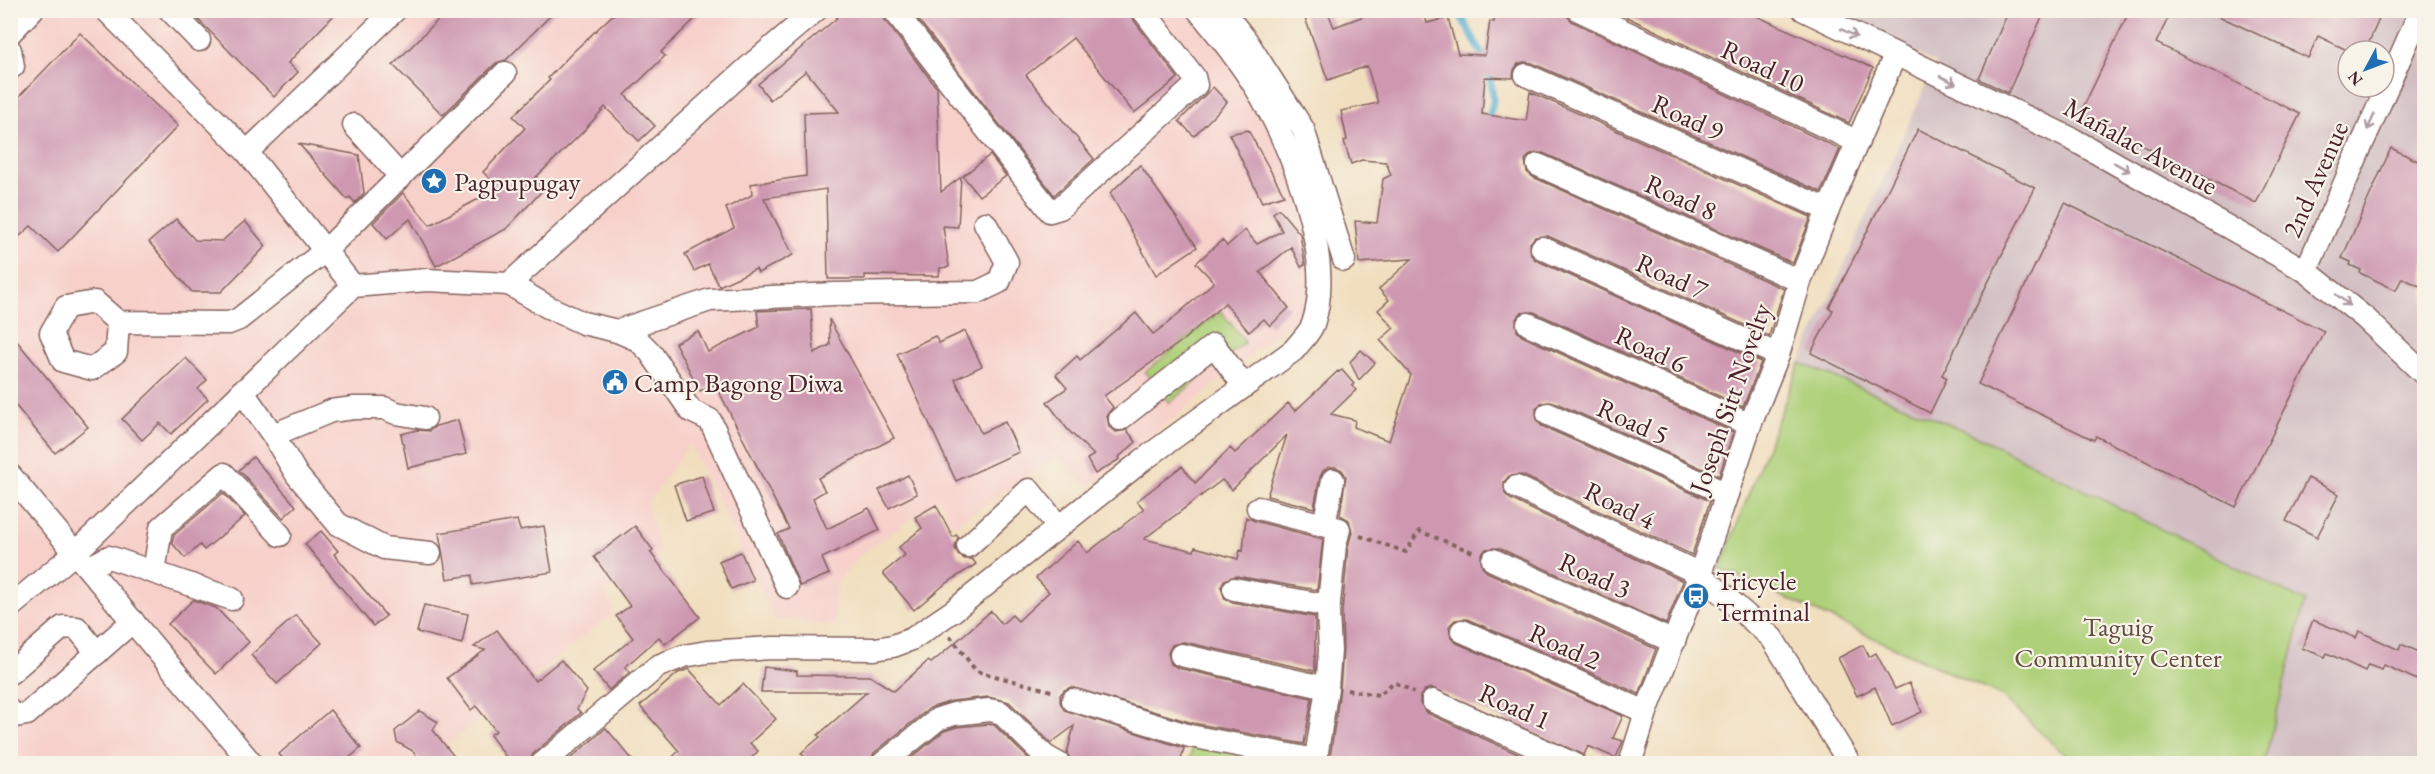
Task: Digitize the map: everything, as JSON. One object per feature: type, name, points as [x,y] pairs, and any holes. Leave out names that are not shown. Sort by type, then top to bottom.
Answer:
[{"type":"street","points":[[10,33],[32,10]]},
{"type":"street","points":[[106,10],[248,152],[353,286]]},
{"type":"street","points":[[171,10],[199,40]]},
{"type":"street","points":[[248,152],[395,10]]},
{"type":"street","points":[[509,285],[751,65],[816,10]]},
{"type":"street","points":[[894,10],[1050,211],[1060,208],[1196,85],[1194,77],[1143,10]]},
{"type":"street","points":[[542,764],[640,680],[658,666],[672,660],[707,652],[773,648],[875,649],[912,639],[1143,460],[1294,350],[1312,326],[1318,293],[1318,262],[1313,229],[1292,160],[1276,124],[1256,88],[1198,10]]},
{"type":"street","points":[[1222,10],[1246,40],[1303,129],[1344,260]]},
{"type":"street","name":"Road 10","points":[[1579,10],[1858,142]]},
{"type":"street","name":"Mañalac Avenue","points":[[1804,10],[1895,56],[2074,140],[2306,271],[2365,318],[2424,374]]},
{"type":"street","name":"2nd Avenue","points":[[2306,271],[2421,10]]},
{"type":"street","points":[[10,50],[13,66],[10,68]]},
{"type":"street","name":"Joseph Sitt Novelty","points":[[1630,764],[1646,712],[1700,574],[1750,426],[1778,355],[1800,282],[1828,210],[1895,56]]},
{"type":"street","points":[[118,322],[229,323],[239,319],[326,250],[505,73]]},
{"type":"street","name":"Road 9","points":[[1526,75],[1828,210]]},
{"type":"street","points":[[354,125],[401,177]]},
{"type":"street","name":"Road 8","points":[[1538,165],[1800,282]]},
{"type":"street","points":[[617,331],[710,300],[834,294],[978,292],[999,282],[1007,262],[985,224]]},
{"type":"street","name":"Road 7","points":[[1542,248],[1778,355]]},
{"type":"street","points":[[10,607],[82,560],[242,391],[353,286],[426,279],[509,285],[583,323],[617,331],[638,340],[650,352],[691,411],[710,420],[787,587]]},
{"type":"street","name":"Road 6","points":[[1528,324],[1750,426]]},
{"type":"street","points":[[1120,419],[1214,345],[1244,386]]},
{"type":"street","points":[[242,391],[273,435],[297,475],[338,524],[384,548],[430,553]]},
{"type":"street","points":[[273,435],[331,411],[354,408],[384,408],[396,414],[425,418]]},
{"type":"street","name":"Road 5","points":[[1548,414],[1727,494]]},
{"type":"street","points":[[154,572],[161,528],[224,474],[280,535]]},
{"type":"street","points":[[10,475],[252,764]]},
{"type":"street","points":[[1073,700],[1190,736],[1315,762],[1327,688],[1329,606],[1335,544],[1331,527],[1333,480]]},
{"type":"street","name":"Road 4","points":[[1516,487],[1700,574],[1772,638],[1850,764]]},
{"type":"street","points":[[968,546],[1029,490],[1059,527]]},
{"type":"street","points":[[1258,508],[1331,527]]},
{"type":"street","points":[[82,560],[109,557],[232,599]]},
{"type":"street","name":"Road 3","points":[[1493,560],[1674,642]]},
{"type":"street","points":[[1234,589],[1329,606]]},
{"type":"street","points":[[10,711],[15,716],[27,714],[134,621]]},
{"type":"street","points":[[10,673],[63,627],[77,628],[97,653]]},
{"type":"street","name":"Road 2","points":[[1462,631],[1646,712]]},
{"type":"street","points":[[1181,655],[1327,688]]},
{"type":"street","name":"Road 1","points":[[1433,701],[1574,764]]},
{"type":"street","points":[[882,764],[938,719],[954,714],[989,710],[1000,712],[1045,756],[1059,764]]},
{"type":"path","points":[[1331,527],[1406,552],[1419,531],[1493,560]]},
{"type":"path","points":[[938,621],[976,671],[1072,697],[1073,700]]},
{"type":"path","points":[[1327,688],[1378,695],[1394,682],[1433,701]]},
{"type":"shaded area","name":"Camp Bagong Diwa","points":[[10,11],[1211,11],[1321,211],[1331,301],[1293,321],[1089,487],[1056,457],[953,526],[939,498],[858,557],[838,582],[834,602],[835,626],[775,619],[690,443],[647,504],[660,552],[606,594],[614,613],[424,763],[11,763]]},
{"type":"shaded area","points":[[1824,11],[2424,11],[2424,763],[2074,763],[2003,697],[1720,568],[1800,363],[1936,63]]},
{"type":"green space","points":[[1221,311],[1245,342],[1169,403],[1145,372]]},
{"type":"green space","name":"Taguig Community Center","points":[[1800,363],[1975,435],[2305,602],[2264,763],[2074,763],[2003,697],[1720,568]]},
{"type":"green space","points":[[1195,740],[1240,750],[1236,763],[1188,764]]},
{"type":"building","points":[[189,10],[339,10],[288,63],[298,72],[274,97]]},
{"type":"building","points":[[448,10],[556,10],[506,60],[496,63],[443,115],[393,65]]},
{"type":"building","points":[[618,10],[704,10],[661,52],[665,56],[625,95],[655,126],[639,141],[605,107],[582,133],[534,179],[544,189],[506,229],[436,266],[410,219],[387,239],[373,223],[403,193],[430,225],[499,188],[483,172],[525,128],[513,116],[550,80],[548,78],[573,52]]},
{"type":"building","points":[[831,10],[881,10],[883,18],[937,88],[941,192],[961,177],[958,227],[943,226],[949,267],[940,268],[939,276],[865,275],[865,279],[828,279],[826,189],[764,198],[793,255],[758,273],[756,269],[719,286],[708,264],[694,271],[685,254],[734,228],[726,208],[752,195],[751,184],[806,176],[804,113],[839,112],[806,71],[770,100],[758,84],[837,18]]},
{"type":"building","points":[[911,10],[1130,10],[1132,18],[1178,78],[1134,113],[1073,38],[1026,75],[1094,159],[1054,195]]},
{"type":"building","points":[[1302,10],[1327,10],[1334,27],[1364,16],[1362,10],[1423,10],[1427,23],[1448,18],[1458,54],[1485,55],[1490,21],[1494,22],[1495,10],[1566,10],[1573,22],[1840,149],[1821,192],[1532,63],[1518,64],[1513,78],[1485,77],[1482,114],[1526,121],[1530,92],[1811,217],[1793,263],[1543,153],[1531,154],[1525,160],[1527,172],[1533,177],[1784,289],[1769,336],[1548,236],[1535,237],[1530,243],[1531,255],[1536,260],[1761,362],[1743,407],[1534,312],[1521,313],[1516,319],[1517,331],[1522,336],[1733,432],[1719,476],[1554,402],[1541,403],[1536,409],[1537,421],[1542,426],[1710,501],[1692,555],[1522,475],[1509,476],[1504,482],[1505,494],[1510,499],[1683,581],[1666,624],[1499,548],[1486,549],[1481,555],[1482,567],[1487,572],[1656,649],[1639,694],[1467,619],[1455,620],[1449,626],[1451,638],[1457,643],[1623,716],[1613,738],[1623,741],[1616,758],[1588,746],[1584,755],[1432,688],[1425,690],[1420,696],[1420,703],[1427,713],[1540,764],[1329,764],[1340,689],[1343,650],[1342,612],[1348,547],[1352,532],[1349,520],[1340,515],[1346,476],[1336,467],[1329,467],[1323,471],[1314,508],[1267,496],[1287,435],[1232,490],[1222,480],[1144,539],[1194,551],[1195,547],[1238,559],[1240,550],[1243,551],[1246,517],[1323,539],[1317,590],[1236,576],[1224,580],[1221,587],[1225,599],[1232,602],[1315,617],[1315,671],[1184,642],[1172,645],[1168,653],[1171,664],[1178,668],[1312,698],[1304,744],[1193,723],[1071,687],[1060,695],[1060,702],[1064,710],[1184,748],[1180,764],[1072,764],[1067,753],[1074,726],[1051,743],[1009,702],[988,697],[952,701],[930,708],[874,753],[869,764],[810,764],[801,753],[867,692],[761,692],[764,667],[797,671],[797,675],[870,676],[894,691],[928,661],[931,663],[942,654],[991,611],[1002,624],[1012,615],[1018,621],[1049,592],[1036,578],[1078,541],[1087,553],[1144,509],[1137,501],[1182,466],[1195,483],[1230,448],[1235,453],[1288,403],[1295,411],[1338,371],[1342,370],[1354,384],[1352,386],[1356,390],[1331,414],[1355,420],[1354,427],[1389,441],[1411,375],[1380,340],[1394,328],[1378,310],[1389,300],[1379,289],[1412,259],[1359,263],[1355,221],[1377,223],[1383,179],[1391,175],[1386,162],[1362,160],[1351,164],[1344,141],[1347,140],[1341,111],[1378,103],[1367,66],[1328,80]]},
{"type":"building","points":[[1612,10],[1743,10],[1873,68],[1849,123]]},
{"type":"building","points":[[2009,10],[2045,10],[2008,93],[1979,79]]},
{"type":"building","points":[[2130,10],[2172,10],[2156,43],[2300,114],[2256,203],[2080,114]]},
{"type":"building","points":[[2206,10],[2383,10],[2370,39],[2336,39],[2336,45],[2318,36],[2308,58]]},
{"type":"building","points":[[80,33],[178,126],[58,252],[31,226],[10,245],[10,106]]},
{"type":"building","points":[[1213,87],[1227,102],[1194,136],[1179,121]]},
{"type":"building","points":[[1918,129],[2035,188],[1942,375],[1947,378],[1930,413],[1811,353],[1833,310],[1829,308]]},
{"type":"building","points":[[1248,130],[1284,195],[1262,202],[1229,134]]},
{"type":"building","points":[[299,144],[359,155],[364,193],[355,203],[350,197],[347,199]]},
{"type":"building","points":[[2391,148],[2424,164],[2424,288],[2402,278],[2396,290],[2360,273],[2361,270],[2342,258]]},
{"type":"building","points":[[990,155],[1006,176],[979,196],[963,176]]},
{"type":"building","points":[[1140,165],[1197,247],[1156,275],[1110,193]]},
{"type":"building","points":[[2065,203],[2324,331],[2236,507],[2096,436],[2094,440],[1978,384]]},
{"type":"building","points":[[1279,209],[1300,234],[1305,265],[1301,267],[1291,247],[1260,272],[1289,308],[1270,326],[1264,319],[1249,332],[1225,303],[1182,341],[1104,396],[1113,407],[1107,415],[1109,427],[1116,432],[1127,430],[1136,442],[1119,457],[1120,459],[1095,474],[1087,459],[1094,455],[1068,430],[1047,402],[1067,388],[1056,375],[1077,356],[1080,360],[1136,313],[1153,334],[1168,323],[1214,282],[1196,263],[1222,240],[1227,246],[1245,230],[1257,244],[1282,231],[1273,213]]},
{"type":"building","points":[[176,219],[195,240],[222,241],[245,221],[266,246],[221,292],[192,292],[149,242]]},
{"type":"building","points":[[811,309],[814,353],[830,345],[829,319],[894,438],[818,478],[825,491],[813,498],[827,529],[869,508],[880,530],[822,558],[829,574],[800,586],[778,534],[789,529],[715,384],[700,391],[675,343],[698,331],[708,352],[759,327],[757,311]]},
{"type":"building","points":[[965,331],[982,366],[955,379],[981,433],[1005,422],[1019,452],[956,481],[897,354],[935,336],[939,343]]},
{"type":"building","points":[[10,333],[88,427],[55,453],[10,399]]},
{"type":"building","points":[[1361,350],[1375,363],[1359,380],[1350,362]]},
{"type":"building","points":[[186,358],[207,380],[198,389],[208,399],[171,434],[160,423],[142,440],[122,419]]},
{"type":"building","points":[[458,420],[466,454],[408,468],[401,434],[417,430],[429,431],[436,426]]},
{"type":"building","points":[[253,457],[296,506],[283,518],[239,470]]},
{"type":"building","points":[[908,475],[917,494],[889,508],[879,490]]},
{"type":"building","points":[[702,476],[714,513],[686,521],[674,485]]},
{"type":"building","points":[[2308,478],[2339,494],[2317,537],[2286,521]]},
{"type":"building","points":[[223,493],[245,516],[204,550],[200,545],[185,558],[172,543],[174,535]]},
{"type":"building","points":[[936,505],[953,537],[956,535],[958,537],[955,548],[958,555],[965,559],[972,559],[976,564],[944,585],[914,610],[883,573],[905,555],[899,547],[922,528],[915,517]]},
{"type":"building","points":[[517,520],[520,530],[544,526],[552,572],[473,585],[472,575],[447,579],[439,533]]},
{"type":"building","points":[[635,526],[653,550],[650,552],[700,617],[665,644],[659,637],[625,667],[630,672],[609,690],[593,671],[633,638],[616,616],[630,606],[594,557]]},
{"type":"building","points":[[321,531],[338,551],[334,554],[386,616],[373,626],[305,544]]},
{"type":"building","points":[[741,552],[753,580],[731,589],[719,561]]},
{"type":"building","points":[[193,600],[216,608],[249,642],[216,674],[168,624]]},
{"type":"building","points":[[424,605],[468,614],[462,644],[417,632]]},
{"type":"building","points":[[296,615],[322,643],[277,684],[251,655]]},
{"type":"building","points":[[2313,620],[2356,638],[2359,631],[2399,650],[2401,644],[2424,654],[2424,683],[2384,665],[2382,670],[2368,665],[2365,671],[2327,653],[2325,657],[2302,648]]},
{"type":"building","points":[[497,630],[535,681],[561,660],[587,691],[577,709],[581,713],[533,754],[529,764],[511,764],[490,735],[496,731],[476,706],[471,710],[447,678],[485,650],[474,647]]},
{"type":"building","points":[[1863,645],[1869,657],[1876,653],[1895,689],[1909,683],[1922,712],[1892,726],[1875,687],[1857,696],[1838,658]]},
{"type":"building","points":[[689,669],[721,705],[743,684],[776,719],[750,743],[758,751],[746,764],[665,764],[679,751],[640,706],[678,673]]},
{"type":"building","points":[[330,710],[361,748],[342,764],[287,764],[279,754]]},
{"type":"building","points":[[420,711],[438,722],[433,730],[460,764],[423,764],[413,751],[397,742],[395,731]]},
{"type":"building","points":[[994,725],[1029,759],[1023,764],[904,764],[944,731],[957,727]]},
{"type":"building","points":[[606,728],[636,764],[564,764]]},
{"type":"waterway","points":[[1457,10],[1475,41],[1492,87],[1492,108],[1487,122]]},
{"type":"place","name":"Pagpupugay","points":[[434,181]]},
{"type":"place","name":"Camp Bagong Diwa","points":[[615,382]]},
{"type":"place","name":"Tricycle Terminal","points":[[1696,596]]}]
